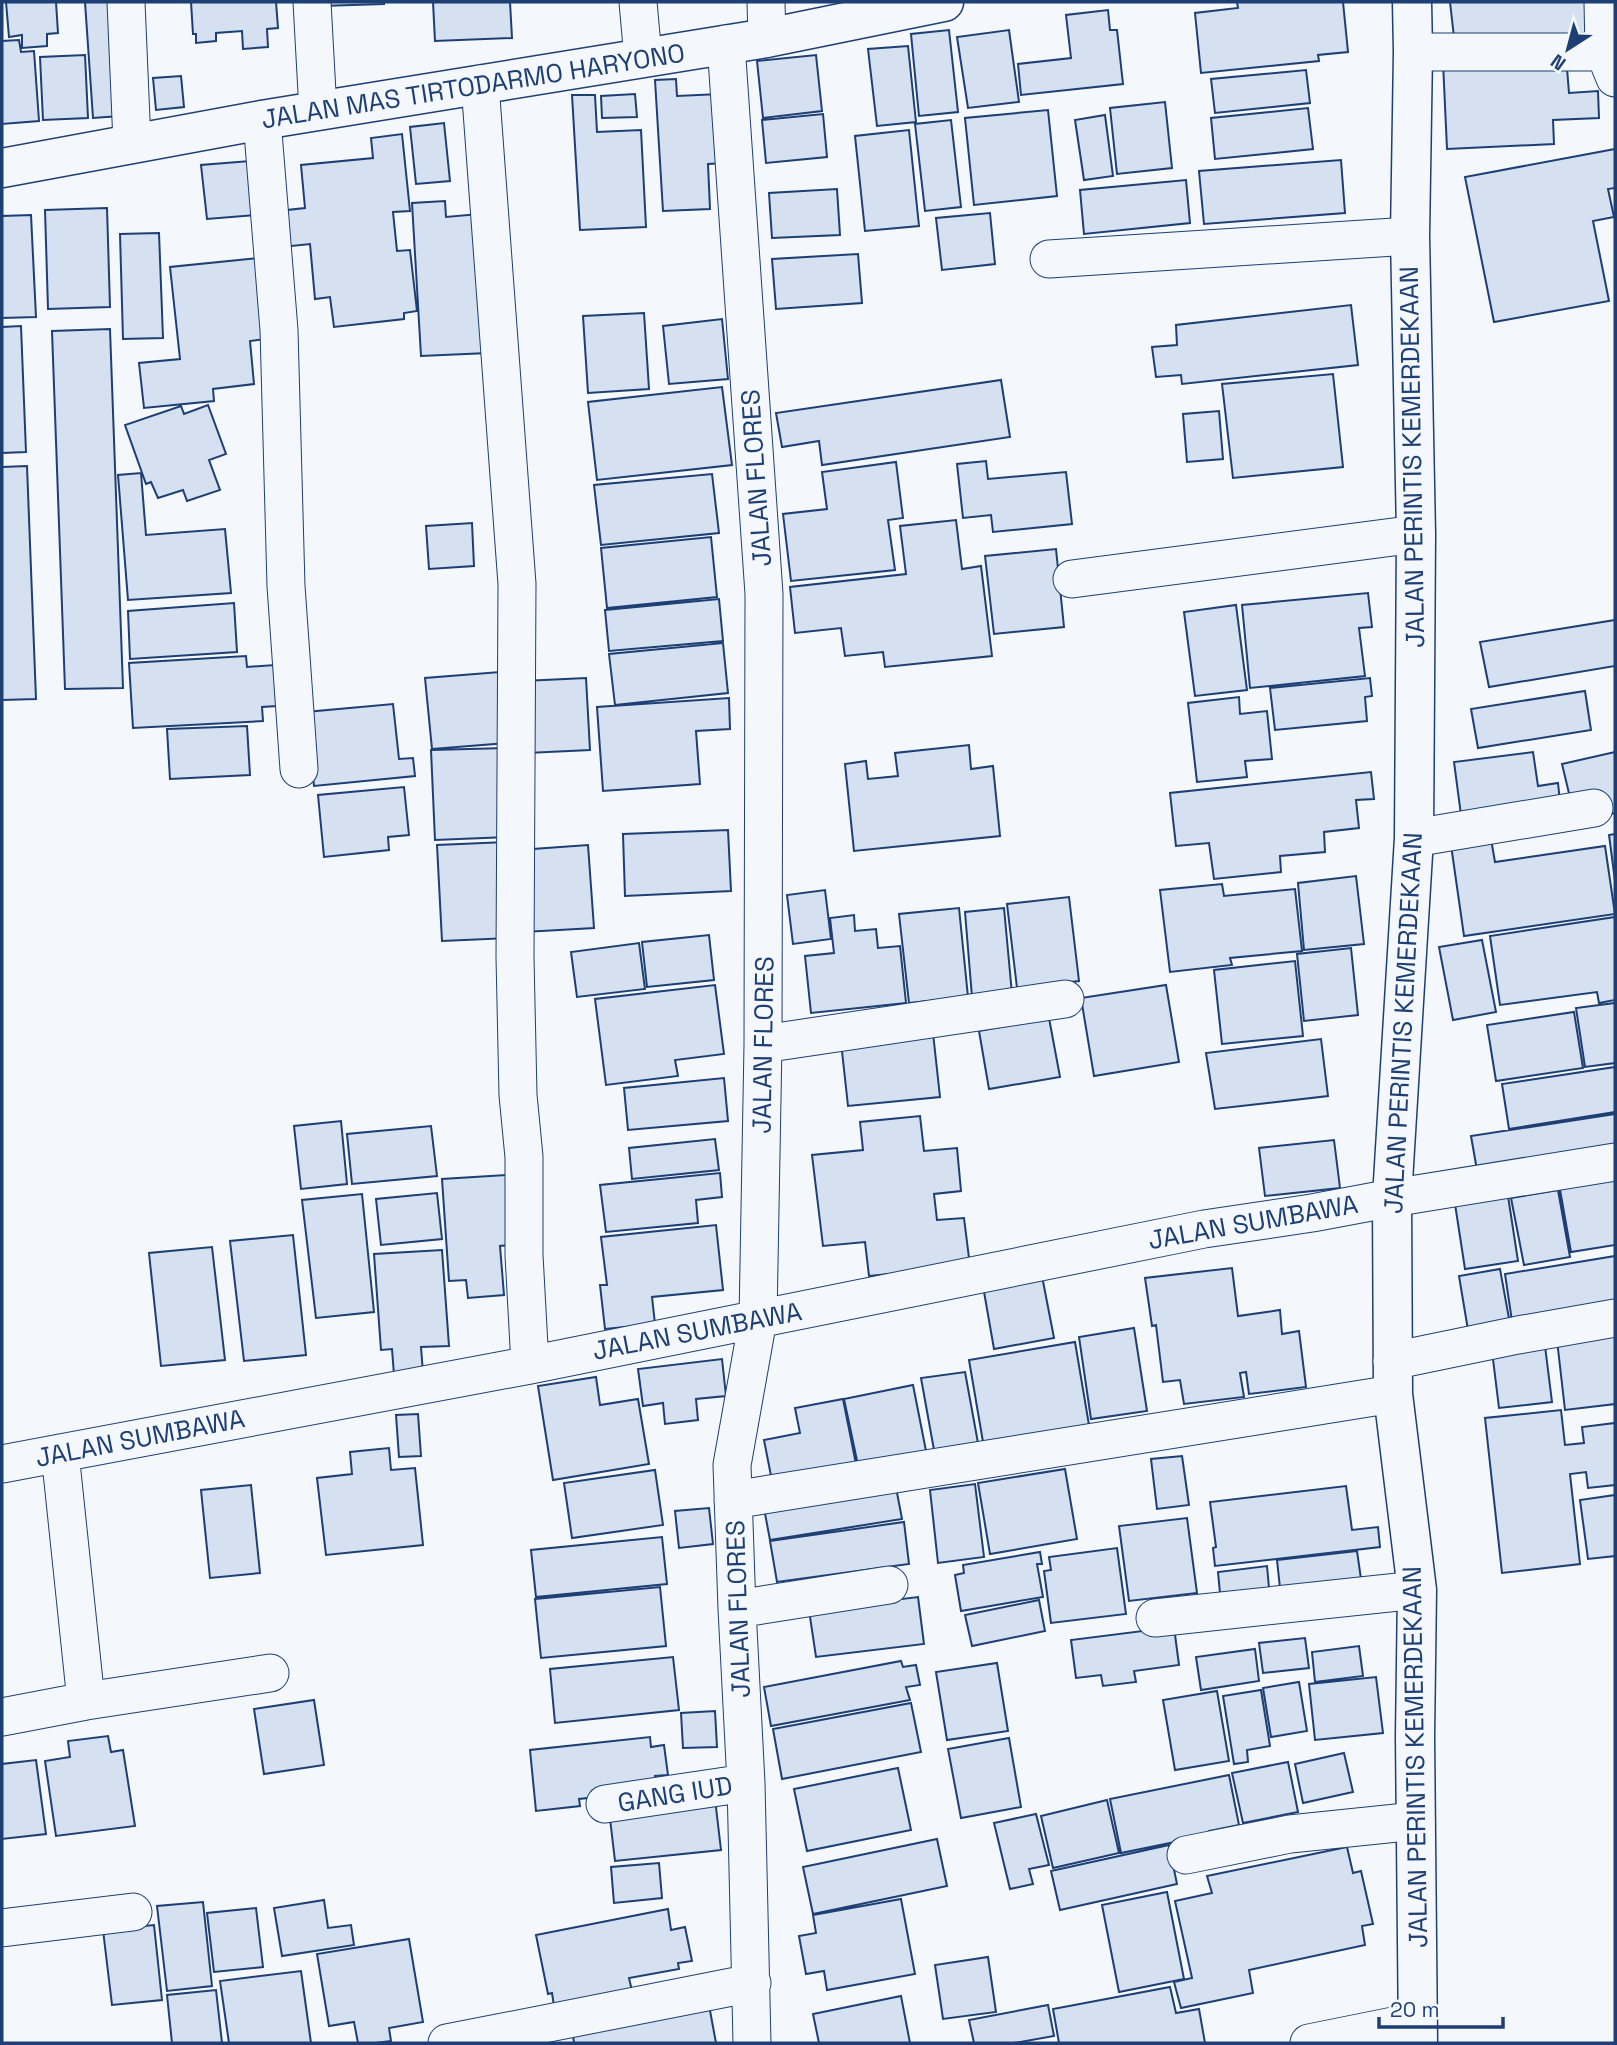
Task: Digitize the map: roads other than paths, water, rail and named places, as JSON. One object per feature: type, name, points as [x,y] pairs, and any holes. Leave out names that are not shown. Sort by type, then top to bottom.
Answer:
[{"type":"street","points":[[126,2],[132,143]]},
{"type":"street","points":[[312,2],[318,111]]},
{"type":"street","points":[[638,2],[643,58]]},
{"type":"street","name":"JALAN MAS TIRTODARMO HARYONO","points":[[2,168],[262,120],[726,44],[766,20],[944,2]]},
{"type":"street","name":"JALAN PERINTIS KEMERDEKAAN","points":[[1412,2],[1410,236],[1416,534],[1414,838],[1392,1198],[1392,1378],[1417,1590],[1418,2032]]},
{"type":"street","points":[[1413,52],[1611,60],[1603,2]]},
{"type":"street","name":"JALAN FLORES","points":[[726,44],[764,594],[763,1044],[758,1319],[732,1465],[746,1783],[752,2043]]},
{"type":"street","points":[[480,84],[517,584],[515,957],[530,1365]]},
{"type":"street","points":[[262,120],[279,330],[286,586],[299,769]]},
{"type":"street","points":[[1049,259],[1410,236]]},
{"type":"street","points":[[1072,579],[1416,534]]},
{"type":"street","points":[[1414,838],[1594,808]]},
{"type":"street","points":[[763,1044],[1065,999]]},
{"type":"street","name":"JALAN SUMBAWA","points":[[2,1464],[530,1365],[1204,1229],[1615,1162]]},
{"type":"street","points":[[733,1500],[1392,1378],[1518,1335],[1615,1318]]},
{"type":"street","points":[[60,1453],[86,1701]]},
{"type":"street","points":[[737,1609],[888,1585]]},
{"type":"street","points":[[1155,1618],[1417,1590]]},
{"type":"street","points":[[2,1717],[86,1701],[270,1673]]},
{"type":"street","name":"GANG IUD","points":[[605,1804],[746,1783]]},
{"type":"street","points":[[1186,1855],[1290,1834],[1416,1821]]},
{"type":"street","points":[[2,1928],[134,1912]]},
{"type":"street","points":[[447,2043],[752,1983]]},
{"type":"street","points":[[1309,2043],[1418,2032]]}]
